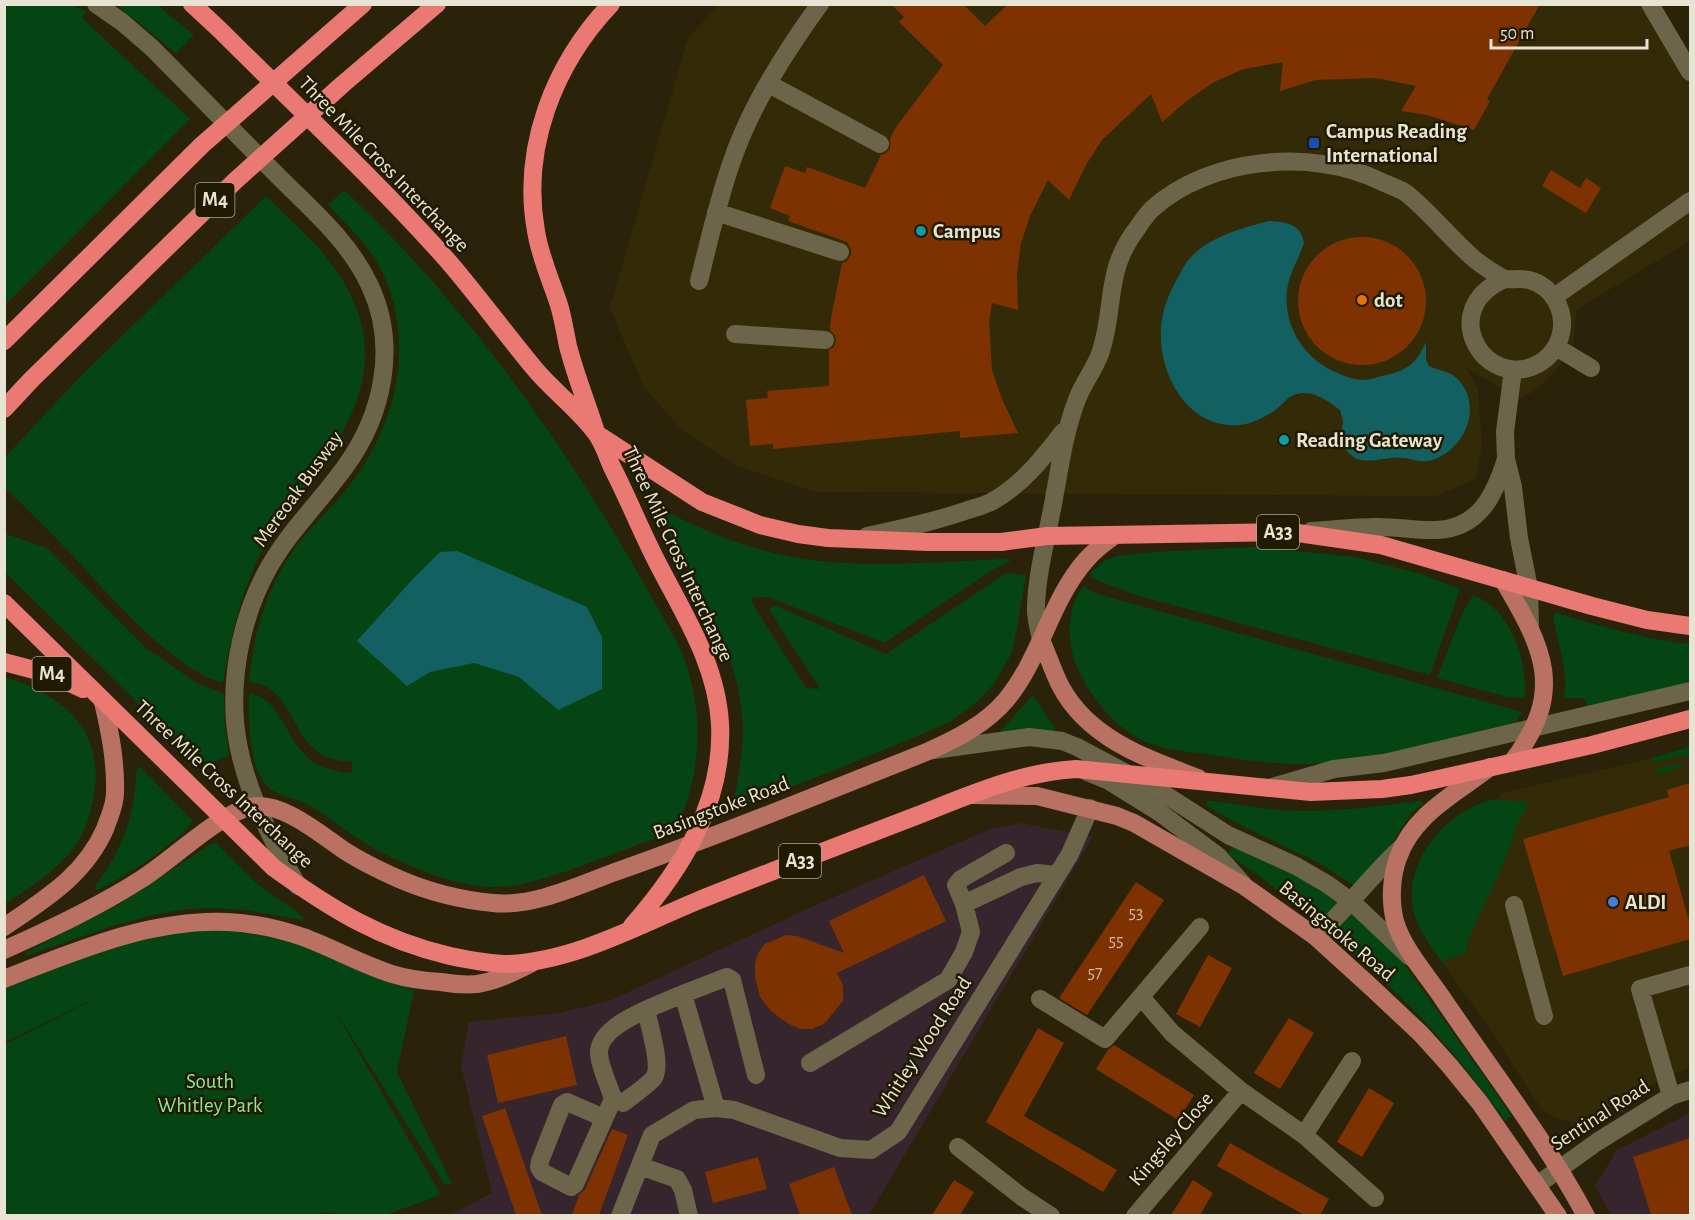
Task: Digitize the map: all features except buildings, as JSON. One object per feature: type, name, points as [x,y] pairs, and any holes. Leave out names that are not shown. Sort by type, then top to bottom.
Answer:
[{"type":"highway","name":"Three Mile Cross Interchange","points":[[4,603],[274,868],[317,899],[363,926],[402,943],[439,953],[506,964],[537,961],[574,951],[629,930],[666,884],[702,822],[716,776],[720,726],[715,686],[700,646],[647,542],[596,433],[536,371],[448,262],[376,186],[192,4]]},
{"type":"highway","name":"M4","points":[[4,341],[202,145],[363,4]]},
{"type":"highway","name":"M4","points":[[4,408],[39,371],[235,181],[437,4]]},
{"type":"highway","points":[[596,433],[539,246],[533,212],[533,168],[541,124],[565,65],[595,21],[611,4]]},
{"type":"highway","name":"A33","points":[[596,433],[677,487],[724,512],[760,525],[798,534],[854,540],[1001,542],[1047,536],[1291,532],[1381,544],[1647,620],[1690,627]]},
{"type":"highway","name":"M4","points":[[4,662],[52,675],[100,698]]},
{"type":"highway","name":"A33","points":[[1512,762],[1592,745],[1690,719]]},
{"type":"highway","name":"Basingstoke Road","points":[[629,930],[778,869],[971,795],[1047,771],[1076,769],[1129,773],[1311,792],[1382,789],[1411,785],[1512,762]]},
{"type":"main road","name":"Basingstoke Road","points":[[258,806],[298,818],[366,863],[399,879],[457,898],[496,903],[531,900],[690,846],[929,751],[962,735],[989,716],[1005,701],[1023,676],[1074,576],[1087,559],[1114,536]]},
{"type":"main road","points":[[1503,580],[1530,627],[1542,665],[1545,689],[1540,714],[1534,728],[1512,762]]},
{"type":"main road","points":[[1041,639],[1060,687],[1079,712],[1098,731],[1138,754],[1205,781]]},
{"type":"main road","points":[[4,927],[66,883],[85,863],[101,838],[115,795],[113,747],[100,698]]},
{"type":"main road","name":"Basingstoke Road","points":[[1490,767],[1423,818],[1402,847],[1394,869],[1393,909],[1399,931],[1421,967],[1559,1168],[1586,1215]]},
{"type":"main road","name":"Basingstoke Road","points":[[971,795],[1037,796],[1117,816],[1134,823],[1244,886],[1316,937],[1421,1034],[1449,1065],[1480,1103],[1558,1215]]},
{"type":"main road","points":[[4,950],[72,918],[141,880],[224,820],[239,811],[258,806]]},
{"type":"main road","points":[[4,979],[112,938],[196,922],[228,922],[291,933],[368,965],[413,979],[463,984],[478,983],[498,979],[537,961]]},
{"type":"street","name":"Mereoak Busway","points":[[96,4],[122,21],[171,67],[315,213],[352,254],[370,285],[384,329],[385,363],[380,397],[368,429],[346,467],[298,525],[275,558],[260,587],[246,625],[236,670],[235,722],[244,769],[273,841],[298,886]]},
{"type":"street","points":[[699,281],[732,159],[793,41],[820,4]]},
{"type":"street","points":[[1650,4],[1690,72]]},
{"type":"street","points":[[769,84],[880,144]]},
{"type":"street","points":[[1041,639],[1035,608],[1067,426],[1079,395],[1101,353],[1117,262],[1126,242],[1151,209],[1178,190],[1239,166],[1268,162],[1311,163],[1346,169],[1370,176],[1405,192],[1474,259],[1505,279]]},
{"type":"street","points":[[1554,297],[1690,201]]},
{"type":"street","points":[[716,212],[840,252]]},
{"type":"street","points":[[1505,279],[1532,280],[1544,287],[1554,297],[1560,308],[1561,334],[1556,347],[1548,357],[1525,369],[1513,370],[1497,365],[1484,356],[1474,343],[1470,327],[1472,311],[1479,297],[1491,285],[1505,279]]},
{"type":"street","points":[[735,334],[825,340]]},
{"type":"street","points":[[1556,347],[1591,368]]},
{"type":"street","points":[[1513,370],[1505,432],[1506,459],[1514,487],[1519,538],[1529,588],[1530,627]]},
{"type":"street","points":[[854,540],[930,522],[989,503],[1028,474],[1067,426]]},
{"type":"street","points":[[1291,532],[1379,526],[1437,530],[1449,528],[1472,518],[1486,504],[1498,485],[1506,459]]},
{"type":"street","points":[[1267,789],[1334,769],[1384,763],[1690,691]]},
{"type":"street","points":[[929,751],[968,747],[1002,740],[1047,738],[1077,747],[1129,773],[1228,835],[1312,874],[1352,902],[1421,967]]},
{"type":"street","points":[[1076,769],[1110,781],[1159,812],[1218,856],[1244,886]]},
{"type":"street","name":"Whitley Wood Road","points":[[620,1215],[652,1135],[694,1110],[716,1108],[735,1110],[840,1148],[871,1150],[898,1132],[1071,854],[1089,808]]},
{"type":"street","points":[[1316,937],[1352,902],[1381,867],[1402,847]]},
{"type":"street","points":[[810,1063],[948,980],[964,952],[971,932],[964,904],[956,885],[961,879],[1006,853]]},
{"type":"street","points":[[964,904],[1021,877],[1037,873],[1057,875]]},
{"type":"street","points":[[1514,905],[1544,1016]]},
{"type":"street","points":[[1040,999],[1105,1039],[1200,927]]},
{"type":"street","points":[[1671,1096],[1640,989],[1690,975]]},
{"type":"street","points":[[604,1118],[567,1102],[562,1105],[540,1161],[539,1167],[542,1172],[571,1187],[575,1184],[613,1099],[599,1054],[600,1042],[607,1033],[636,1014],[727,977],[732,980],[756,1076]]},
{"type":"street","points":[[683,994],[716,1108]]},
{"type":"street","name":"Kingsley Close","points":[[1142,998],[1172,1033],[1241,1092],[1304,1135],[1375,1197]]},
{"type":"street","points":[[613,1099],[623,1103],[654,1078],[657,1071],[646,1010]]},
{"type":"street","points":[[1304,1135],[1352,1061]]},
{"type":"street","name":"Sentinal Road","points":[[1537,1185],[1597,1142],[1671,1096],[1690,1090]]},
{"type":"street","name":"Kingsley Close","points":[[1135,1215],[1241,1092]]},
{"type":"street","points":[[958,1147],[1022,1197],[1051,1215]]},
{"type":"street","points":[[640,1166],[677,1179],[689,1215]]},
{"type":"shaded area","points":[[719,5],[1661,5],[1690,55],[1690,241],[1577,309],[1573,347],[1557,369],[1537,389],[1520,399],[1465,367],[1478,389],[1482,448],[1475,479],[1436,496],[816,492],[737,466],[682,430],[644,387],[610,308],[688,38]]},
{"type":"shaded area","points":[[1690,747],[1690,1067],[1637,1091],[1593,1116],[1575,1122],[1555,1118],[1542,1110],[1484,1020],[1428,943],[1502,793]]},
{"type":"shaded area","points":[[1021,823],[1093,837],[869,1215],[452,1216],[492,1193],[461,1065],[469,1022],[558,1013],[609,1001],[818,904],[990,829]]},
{"type":"shaded area","points":[[1690,1113],[1690,1215],[1611,1215],[1595,1186],[1617,1150]]},
{"type":"green space","points":[[5,4],[73,5],[86,11],[82,18],[190,119],[5,305]]},
{"type":"green space","points":[[117,5],[157,5],[194,35],[176,53]]},
{"type":"green space","points":[[344,190],[422,270],[493,355],[589,492],[676,641],[688,669],[695,702],[697,753],[686,804],[671,832],[536,881],[508,886],[482,887],[447,879],[394,859],[358,839],[307,804],[272,790],[261,778],[256,767],[251,742],[249,693],[270,704],[296,744],[312,761],[332,770],[352,773],[352,762],[329,758],[311,746],[282,701],[273,692],[263,685],[249,682],[259,624],[274,584],[288,558],[304,536],[341,496],[366,461],[380,435],[390,408],[396,380],[399,352],[398,323],[391,295],[380,268],[369,251],[328,205]],"holes":[[[587,607],[558,710],[519,677],[474,663],[430,672]]]},
{"type":"green space","points":[[266,196],[315,245],[346,285],[363,331],[365,353],[363,376],[357,399],[334,447],[276,528],[259,556],[234,628],[223,683],[184,663],[163,647],[5,488],[5,457],[81,376]]},
{"type":"green space","points":[[662,509],[730,540],[785,556],[804,559],[880,564],[1010,559],[884,643],[768,597],[752,598],[757,611],[806,688],[820,689],[769,610],[774,605],[886,654],[1006,573],[1026,575],[1010,656],[995,682],[983,696],[948,723],[736,808],[733,805],[743,728],[734,671],[714,618],[659,517]]},
{"type":"green space","points":[[4,535],[47,548],[145,647],[197,683],[224,694],[229,755],[206,767],[202,766],[5,572]]},
{"type":"green space","points":[[1255,547],[1355,557],[1421,574],[1460,589],[1430,675],[1136,595],[1094,579],[1089,574],[1104,561],[1117,556]]},
{"type":"green space","points":[[1084,586],[1092,592],[1112,598],[1522,712],[1513,726],[1443,743],[1349,761],[1297,764],[1254,761],[1157,746],[1120,726],[1091,693],[1078,669],[1072,649],[1070,626],[1074,604]]},
{"type":"green space","points":[[1473,595],[1487,602],[1507,624],[1520,652],[1525,698],[1508,697],[1437,678],[1461,616]]},
{"type":"green space","points":[[1555,613],[1640,636],[1690,644],[1690,686],[1588,709],[1584,698],[1564,698],[1565,677],[1553,616]]},
{"type":"green space","points":[[5,677],[44,694],[75,718],[86,733],[93,751],[96,772],[91,810],[75,847],[63,861],[5,904]]},
{"type":"green space","points":[[1033,695],[1055,728],[1055,732],[999,733]]},
{"type":"green space","points":[[1690,747],[1690,758],[1679,756],[1654,763],[1652,758]]},
{"type":"green space","points":[[1679,764],[1684,766],[1657,775],[1656,769]]},
{"type":"green space","points":[[140,767],[193,821],[177,838],[149,859],[97,890],[95,886],[112,860],[125,833],[133,804],[137,768]]},
{"type":"green space","points":[[1496,799],[1519,802],[1527,800],[1527,807],[1516,827],[1507,856],[1467,942],[1466,952],[1442,962],[1416,920],[1412,894],[1415,875],[1432,840],[1446,826],[1461,813],[1478,804]]},
{"type":"green space","points":[[1207,800],[1300,811],[1422,801],[1423,804],[1411,813],[1395,839],[1356,887],[1317,862],[1206,806]]},
{"type":"green space","points":[[212,843],[216,843],[255,882],[304,917],[303,920],[245,910],[186,909],[116,925],[25,956],[27,952],[121,903]]},
{"type":"green space","points":[[1234,845],[1281,866],[1343,901],[1321,925],[1228,854]]},
{"type":"green space","points":[[1351,913],[1390,947],[1405,965],[1512,1116],[1505,1121],[1466,1069],[1423,1020],[1389,986],[1328,932]]},
{"type":"green space","name":"South Whitley Park","points":[[213,927],[288,937],[390,982],[414,990],[397,1072],[452,1184],[445,1185],[331,1004],[441,1195],[382,1216],[322,1212],[316,1216],[5,1215],[5,1044],[119,987],[5,1042],[5,988],[144,937]]},
{"type":"water","points":[[1269,221],[1292,225],[1300,232],[1304,243],[1288,284],[1287,304],[1293,329],[1306,351],[1326,367],[1344,376],[1368,380],[1398,372],[1409,366],[1426,342],[1426,360],[1429,366],[1454,376],[1463,386],[1469,398],[1468,423],[1455,446],[1432,460],[1425,461],[1399,457],[1367,461],[1355,458],[1341,442],[1343,423],[1340,410],[1313,394],[1294,395],[1266,416],[1240,425],[1220,424],[1202,417],[1188,405],[1176,390],[1162,353],[1161,333],[1166,302],[1190,258],[1209,242]]},
{"type":"water","points":[[457,551],[587,607],[602,637],[602,689],[558,710],[519,677],[474,663],[430,672],[407,686],[357,641],[440,552]]},
{"type":"place","name":"Campus Reading International","points":[[1314,143]]},
{"type":"place","name":"Campus","points":[[921,231]]},
{"type":"place","name":"dot","points":[[1362,300]]},
{"type":"place","name":"Reading Gateway","points":[[1284,440]]},
{"type":"place","name":"ALDI","points":[[1613,902]]}]
